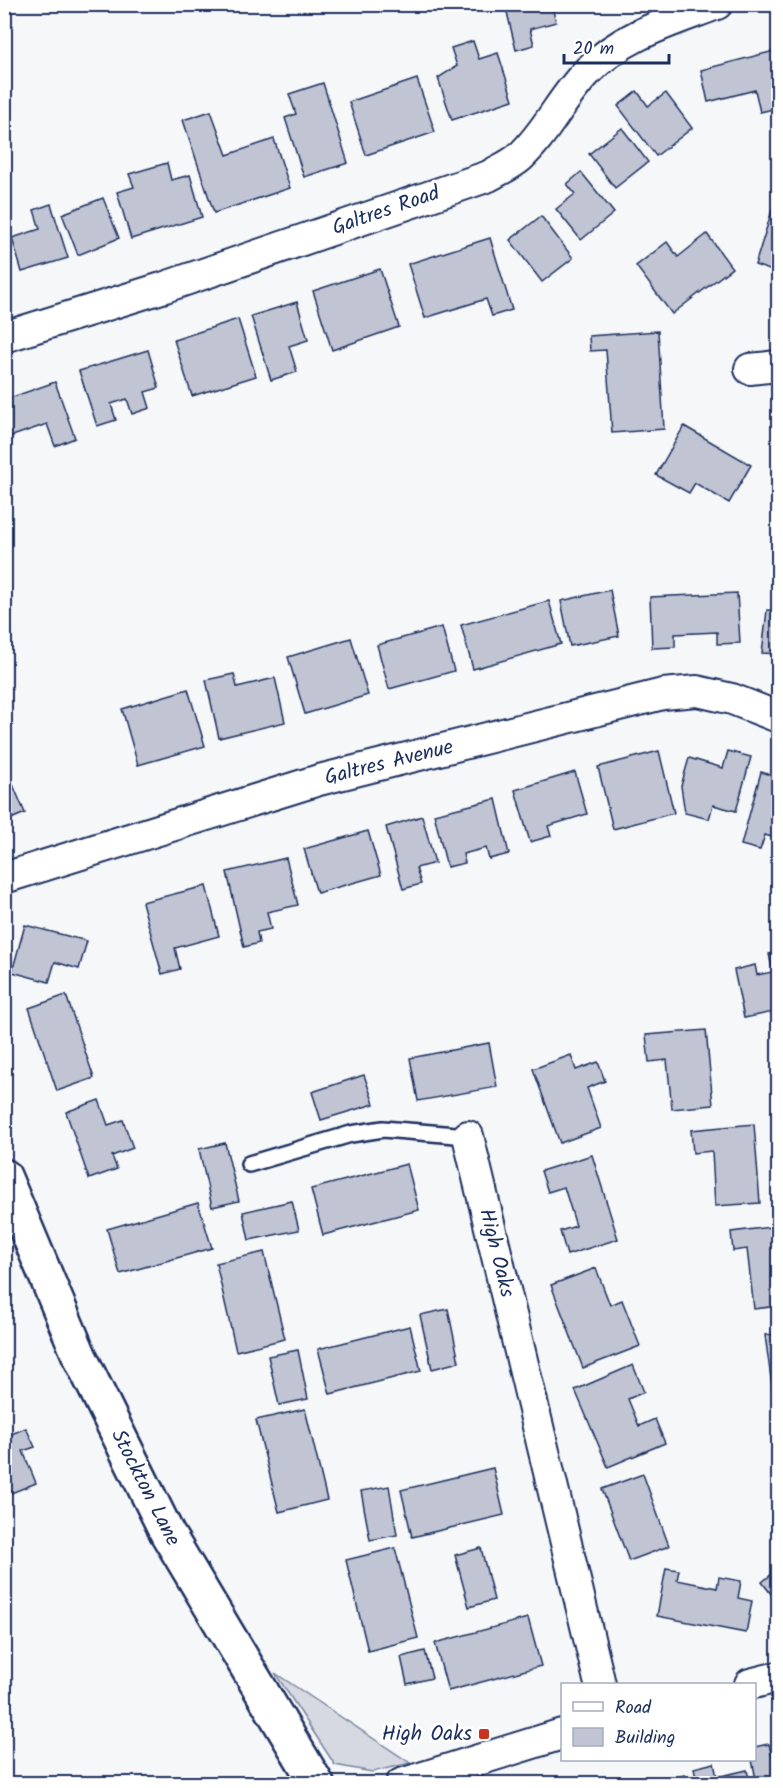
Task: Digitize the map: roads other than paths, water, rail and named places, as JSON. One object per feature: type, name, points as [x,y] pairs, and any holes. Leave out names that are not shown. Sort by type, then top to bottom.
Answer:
[{"type":"street","name":"Galtres Road","points":[[4,337],[165,287],[489,176],[518,159],[538,139],[588,70],[624,42],[717,4]]},
{"type":"street","name":"Galtres Avenue","points":[[4,878],[319,780],[663,694],[697,691],[732,699],[778,717]]},
{"type":"street","name":"High Oaks","points":[[468,1137],[600,1683]]},
{"type":"street","name":"Stockton Lane","points":[[4,1176],[79,1355],[167,1533],[317,1784]]},
{"type":"street","points":[[754,1683],[778,1677]]},
{"type":"street","points":[[400,1784],[561,1734]]},
{"type":"lane","points":[[249,1164],[351,1134],[383,1129],[468,1137]]},
{"type":"place","name":"High Oaks","points":[[484,1734]]}]
